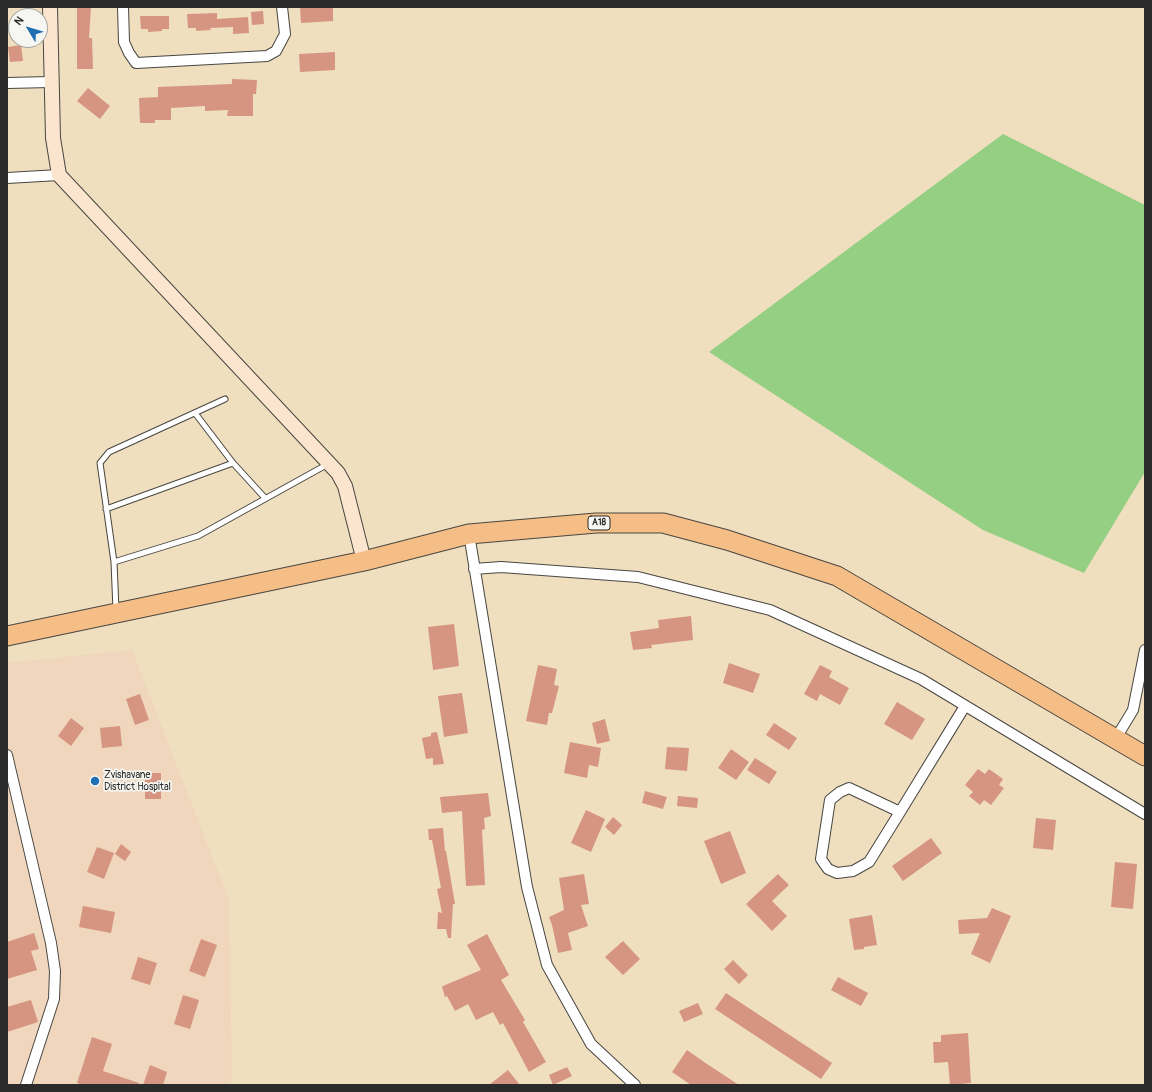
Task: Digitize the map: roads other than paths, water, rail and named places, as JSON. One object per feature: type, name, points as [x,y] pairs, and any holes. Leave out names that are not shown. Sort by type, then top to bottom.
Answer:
[{"type":"highway","name":"A18","points":[[7,636],[364,560],[469,534],[596,523],[663,523],[728,540],[837,576],[1145,756]]},
{"type":"street","points":[[50,7],[52,138],[59,175],[329,463],[342,479],[364,560]]},
{"type":"street","points":[[123,7],[124,42],[136,63],[267,56],[276,51],[285,34],[282,7]]},
{"type":"street","points":[[7,83],[51,82]]},
{"type":"street","points":[[7,178],[59,175]]},
{"type":"street","points":[[469,534],[527,887],[547,965],[591,1044],[635,1085]]},
{"type":"street","points":[[474,569],[501,567],[638,577],[770,610],[921,679],[1145,814]]},
{"type":"street","points":[[1116,738],[1133,710],[1145,650]]},
{"type":"street","points":[[900,812],[849,788],[840,792],[830,800],[821,859],[828,869],[837,873],[853,871],[869,862],[900,812],[965,706]]},
{"type":"street","points":[[7,755],[51,943],[55,971],[54,999],[26,1085]]},
{"type":"lane","points":[[116,613],[114,562],[100,462],[109,452],[225,399]]},
{"type":"lane","points":[[196,413],[233,463],[265,498]]},
{"type":"lane","points":[[106,509],[233,463]]},
{"type":"lane","points":[[114,562],[198,536],[329,463]]},
{"type":"place","name":"Zvishavane District Hospital","points":[[95,781]]}]
